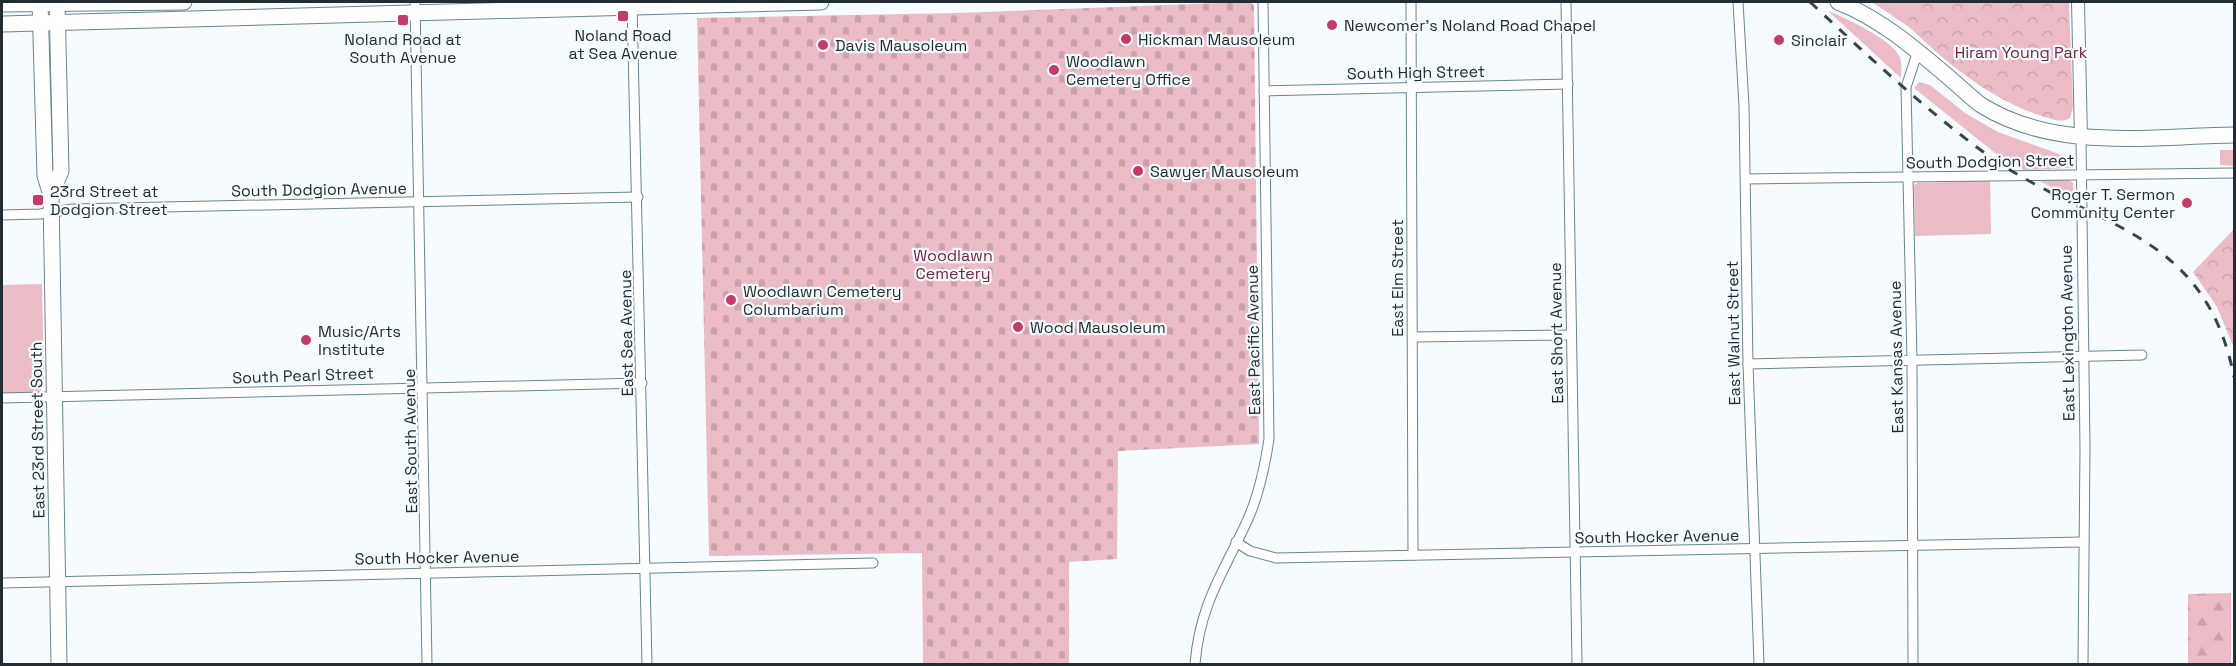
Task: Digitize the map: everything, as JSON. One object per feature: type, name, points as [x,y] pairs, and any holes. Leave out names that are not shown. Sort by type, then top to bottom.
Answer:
[{"type":"main road","name":"East 23rd Street South","points":[[40,2],[45,176],[51,195],[59,664]]},
{"type":"main road","points":[[2,4],[183,2]]},
{"type":"main road","points":[[2,24],[415,6],[821,2]]},
{"type":"main road","points":[[1838,2],[1869,16],[1918,51],[1979,103],[1998,114],[2039,130],[2081,138],[2235,135]]},
{"type":"main road","name":"East 23rd Street South","points":[[51,195],[61,171],[57,3]]},
{"type":"street","name":"East Pacific Avenue","points":[[1195,664],[1197,642],[1212,590],[1249,518],[1260,483],[1269,439],[1263,2]]},
{"type":"street","name":"East Elm Street","points":[[1411,2],[1413,555]]},
{"type":"street","name":"East Short Avenue","points":[[1566,2],[1577,664]]},
{"type":"street","name":"East Walnut Street","points":[[1738,2],[1746,179],[1748,363],[1759,664]]},
{"type":"street","name":"East Lexington Avenue","points":[[2078,2],[2084,357],[2083,664]]},
{"type":"street","name":"East Sea Avenue","points":[[632,4],[647,664]]},
{"type":"street","name":"East South Avenue","points":[[415,6],[428,572],[427,664]]},
{"type":"street","name":"East Kansas Avenue","points":[[1913,664],[1912,360],[1906,87],[1918,51]]},
{"type":"street","name":"South High Street","points":[[1264,91],[1568,84]]},
{"type":"street","name":"South Dodgion Street","points":[[1746,179],[2235,173]]},
{"type":"street","name":"South Dodgion Avenue","points":[[2,215],[72,209],[638,197]]},
{"type":"street","points":[[1413,337],[1571,335]]},
{"type":"street","points":[[1748,363],[2142,355]]},
{"type":"street","name":"South Pearl Street","points":[[2,398],[424,386],[642,383]]},
{"type":"street","name":"South Hocker Avenue","points":[[1236,542],[1250,551],[1276,558],[2082,542]]},
{"type":"street","name":"South Hocker Avenue","points":[[2,583],[645,566],[873,563]]},
{"type":"green space","name":"Woodlawn Cemetery","points":[[1251,2],[1254,6],[1259,444],[1118,451],[1117,559],[1069,562],[1069,664],[923,664],[922,553],[709,556],[697,18],[957,13]]},
{"type":"green space","points":[[1872,2],[1909,2],[1909,27]]},
{"type":"green space","name":"Hiram Young Park","points":[[1909,2],[2069,2],[2073,107],[2070,118],[2054,120],[2020,108],[1969,78],[1909,27]]},
{"type":"green space","points":[[1828,11],[1868,30],[1889,44],[1900,58],[1901,78]]},
{"type":"green space","points":[[1919,82],[1930,85],[1965,113],[1998,132],[2073,159],[2073,166],[2024,170],[1995,153],[1914,88]]},
{"type":"green space","points":[[2220,150],[2234,150],[2234,166],[2220,165]]},
{"type":"green space","points":[[2036,179],[2068,179],[2073,183],[2074,199]]},
{"type":"green space","points":[[1990,181],[1991,234],[1915,236],[1914,185]]},
{"type":"green space","points":[[2234,229],[2234,348],[2217,307],[2193,272]]},
{"type":"green space","points":[[42,284],[44,385],[39,393],[2,394],[2,285]]},
{"type":"green space","points":[[2231,593],[2231,664],[2172,664],[2188,663],[2188,594]]},
{"type":"railway","points":[[1810,2],[1915,98],[1982,151],[2021,177],[2135,236],[2168,259],[2196,288],[2219,327],[2234,377]]},
{"type":"place","name":"Noland Road at Sea Avenue","points":[[623,16]]},
{"type":"place","name":"Noland Road at South Avenue","points":[[403,20]]},
{"type":"place","name":"Newcomer's Noland Road Chapel","points":[[1332,25]]},
{"type":"place","name":"Hickman Mausoleum","points":[[1126,39]]},
{"type":"place","name":"Sinclair","points":[[1779,40]]},
{"type":"place","name":"Davis Mausoleum","points":[[823,45]]},
{"type":"place","name":"Woodlawn Cemetery Office","points":[[1054,70]]},
{"type":"place","name":"Sawyer Mausoleum","points":[[1138,171]]},
{"type":"place","name":"23rd Street at Dodgion Street","points":[[38,200]]},
{"type":"place","name":"Roger T. Sermon Community Center","points":[[2187,203]]},
{"type":"place","name":"Woodlawn Cemetery Columbarium","points":[[731,300]]},
{"type":"place","name":"Wood Mausoleum","points":[[1018,327]]},
{"type":"place","name":"Music/Arts Institute","points":[[306,340]]}]
